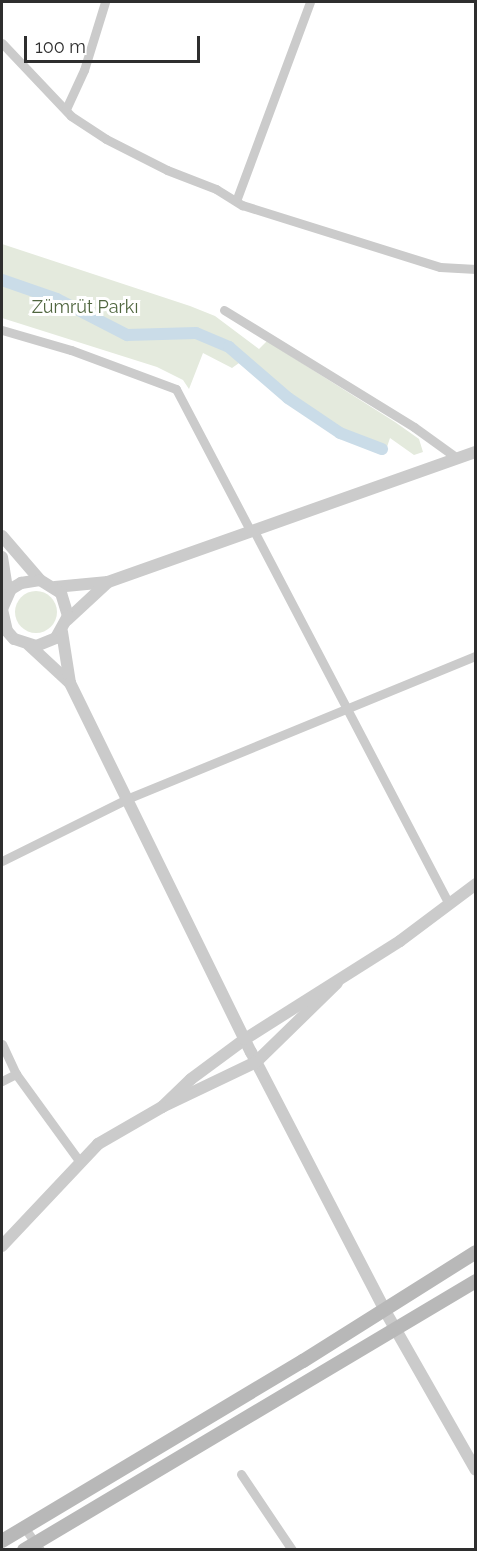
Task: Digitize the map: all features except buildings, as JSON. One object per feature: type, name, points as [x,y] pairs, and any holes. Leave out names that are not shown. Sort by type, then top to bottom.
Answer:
[{"type":"main road","points":[[2,1541],[476,1252]]},
{"type":"main road","points":[[33,1547],[476,1281]]},
{"type":"street","points":[[66,109],[84,70],[105,2]]},
{"type":"street","points":[[236,201],[310,2]]},
{"type":"street","points":[[2,43],[66,109],[106,139],[236,201],[440,267],[476,269]]},
{"type":"street","points":[[224,310],[414,427],[458,458]]},
{"type":"street","points":[[2,330],[71,350],[176,389],[350,709],[449,904]]},
{"type":"street","points":[[2,536],[40,580],[55,586],[108,582],[476,452]]},
{"type":"street","points":[[2,557],[2,620],[7,637],[29,645],[70,683],[129,798],[256,1062],[384,1309],[397,1327],[476,1470]]},
{"type":"street","points":[[3,604],[21,583],[40,580]]},
{"type":"street","points":[[29,645],[47,644],[108,582]]},
{"type":"street","points":[[55,586],[65,600],[64,626],[70,683]]},
{"type":"street","points":[[2,861],[129,798],[476,656]]},
{"type":"street","points":[[162,1107],[191,1078],[245,1039],[337,983],[476,884]]},
{"type":"street","points":[[2,1246],[98,1144],[162,1107],[256,1062],[337,983]]},
{"type":"street","points":[[2,1044],[16,1074],[80,1162]]},
{"type":"street","points":[[2,1081],[16,1074]]},
{"type":"street","points":[[241,1474],[292,1550]]},
{"type":"street","points":[[24,1527],[33,1547]]},
{"type":"green space","name":"Zümrüt Parkı","points":[[2,244],[215,316],[259,349],[267,341],[419,439],[423,452],[414,455],[390,438],[385,453],[342,437],[239,363],[232,368],[203,353],[189,389],[183,380],[157,367],[2,318]]},
{"type":"green space","points":[[36,591],[44,592],[51,597],[56,604],[56,620],[51,627],[44,632],[36,633],[28,632],[21,627],[16,620],[15,612],[16,604],[21,597],[28,592]]},
{"type":"waterway","points":[[2,280],[57,299],[127,335],[196,333],[229,347],[288,398],[340,433],[382,449]]}]
